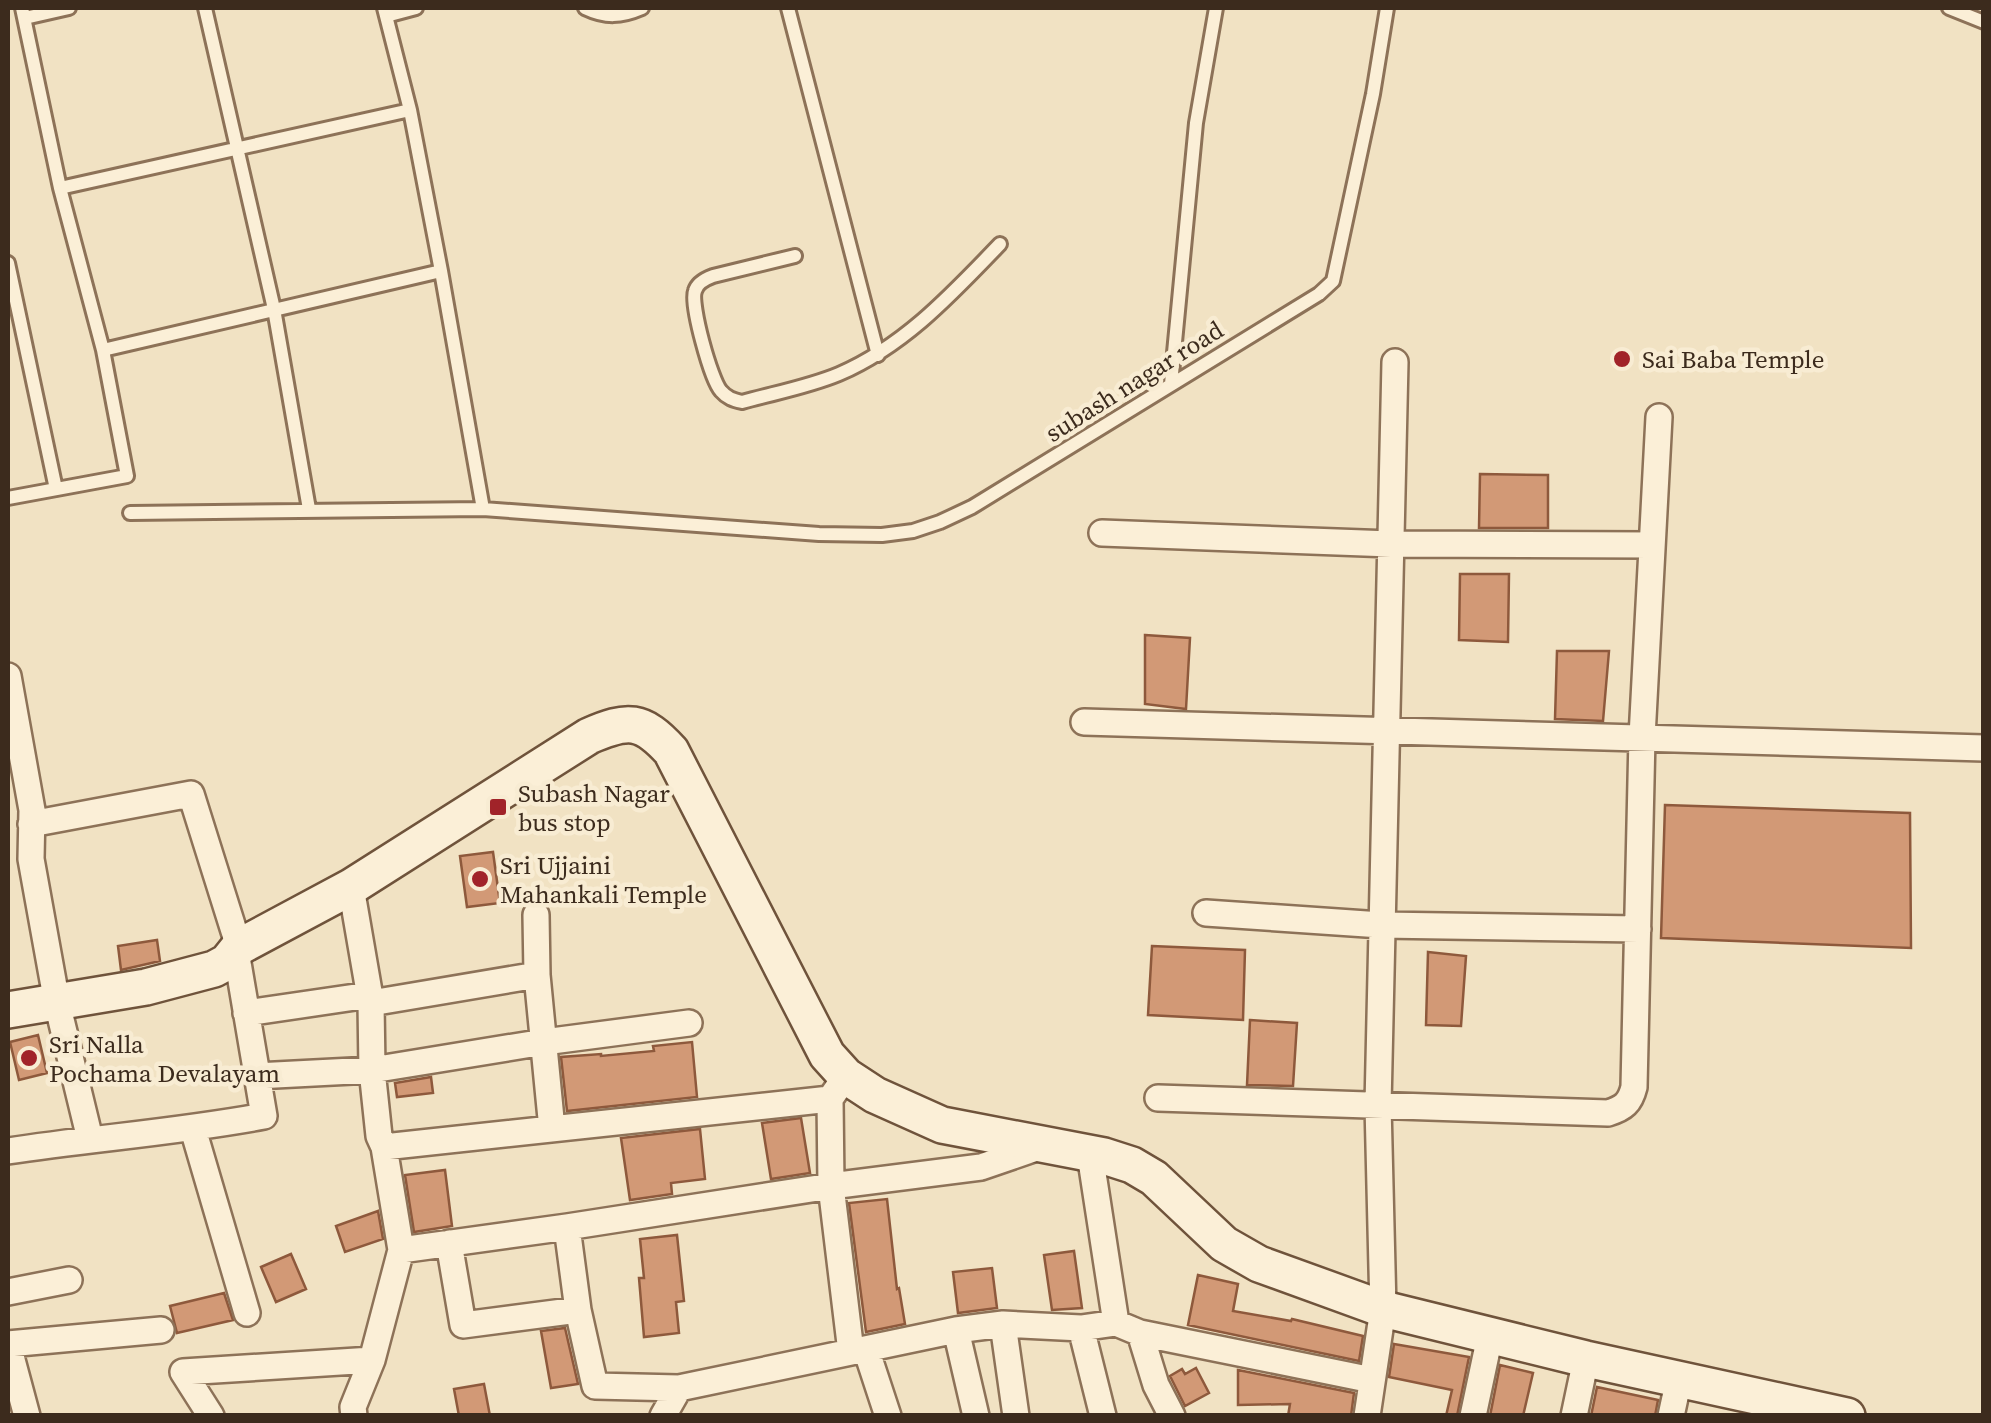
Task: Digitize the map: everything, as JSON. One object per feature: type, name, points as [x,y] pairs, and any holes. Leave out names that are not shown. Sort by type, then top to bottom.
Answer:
[{"type":"street","points":[[1367,1416],[1383,1309],[1378,1105],[1395,362]]},
{"type":"street","points":[[1158,1098],[1608,1113],[1622,1109],[1631,1100],[1642,738],[1659,417]]},
{"type":"street","points":[[1102,533],[1391,544],[1652,545]]},
{"type":"street","points":[[8,676],[17,786],[32,810],[19,861],[90,1139]]},
{"type":"street","points":[[1084,722],[1984,748]]},
{"type":"street","points":[[8,1010],[214,970],[237,949],[351,887],[590,736],[614,725],[636,724],[656,735],[670,752],[826,1054],[838,1087],[831,1186],[858,1350],[888,1416]]},
{"type":"street","points":[[8,1150],[193,1129],[264,1116],[237,949],[191,794],[30,824]]},
{"type":"street","points":[[351,887],[370,999],[379,1136],[402,1250],[372,1360],[353,1406],[354,1416]]},
{"type":"street","points":[[1206,912],[1382,925],[1638,929]]},
{"type":"street","points":[[536,915],[552,1129]]},
{"type":"street","points":[[246,1013],[538,975]]},
{"type":"street","points":[[256,1076],[372,1070],[544,1042],[689,1024]]},
{"type":"street","points":[[384,1147],[552,1129],[838,1087],[875,1095],[942,1124],[1132,1164],[1154,1178],[1224,1244],[1259,1264],[1383,1309],[1678,1380],[1771,1407],[1847,1416]]},
{"type":"street","points":[[193,1129],[248,1313]]},
{"type":"street","points":[[402,1250],[981,1167],[1045,1145]]},
{"type":"street","points":[[1090,1154],[1128,1328],[1172,1416]]},
{"type":"street","points":[[568,1227],[578,1310],[594,1386],[679,1388],[956,1330],[1003,1324],[1128,1328],[1372,1380]]},
{"type":"street","points":[[449,1242],[463,1325],[578,1310]]},
{"type":"street","points":[[8,1292],[68,1280]]},
{"type":"street","points":[[1003,1324],[1016,1416]]},
{"type":"street","points":[[1081,1328],[1103,1416]]},
{"type":"street","points":[[27,1416],[8,1344],[161,1330]]},
{"type":"street","points":[[956,1330],[976,1416]]},
{"type":"street","points":[[1473,1416],[1490,1336]]},
{"type":"street","points":[[1574,1416],[1586,1359]]},
{"type":"street","points":[[210,1416],[183,1372],[372,1360]]},
{"type":"street","points":[[1670,1416],[1678,1380]]},
{"type":"street","points":[[663,1416],[679,1388]]},
{"type":"lane","points":[[8,498],[127,476],[104,350],[60,188],[24,13],[69,8]]},
{"type":"lane","points":[[205,8],[274,308],[308,509]]},
{"type":"lane","points":[[416,8],[385,12],[410,110],[483,508]]},
{"type":"lane","points":[[585,8],[598,14],[626,15],[642,8]]},
{"type":"lane","points":[[788,8],[878,355]]},
{"type":"lane","points":[[1171,384],[1196,123],[1216,8]]},
{"type":"lane","name":"subash nagar road","points":[[130,513],[483,508],[819,534],[914,531],[940,522],[972,507],[1319,294],[1334,281],[1387,8]]},
{"type":"lane","points":[[1949,8],[1984,22]]},
{"type":"lane","points":[[60,188],[410,110]]},
{"type":"lane","points":[[795,256],[713,276],[695,288],[693,302],[708,363],[718,388],[730,399],[742,402],[834,376],[878,355],[942,305],[1000,244]]},
{"type":"lane","points":[[8,262],[56,489]]},
{"type":"lane","points":[[104,350],[441,271]]},
{"type":"building","points":[[1480,474],[1548,475],[1548,528],[1479,528]]},
{"type":"building","points":[[1460,574],[1509,574],[1508,642],[1459,640]]},
{"type":"building","points":[[1145,635],[1190,638],[1186,709],[1145,704]]},
{"type":"building","points":[[1557,651],[1609,651],[1603,721],[1555,719]]},
{"type":"building","points":[[1665,805],[1910,813],[1911,948],[1661,938]]},
{"type":"building","name":"Sri Ujjaini Mahankali Temple","points":[[493,852],[500,903],[467,907],[460,856]]},
{"type":"building","points":[[157,940],[160,961],[121,970],[118,946]]},
{"type":"building","points":[[1152,946],[1245,950],[1243,1020],[1148,1015]]},
{"type":"building","points":[[1428,952],[1466,956],[1461,1026],[1426,1025]]},
{"type":"building","points":[[1250,1020],[1297,1023],[1293,1086],[1247,1085]]},
{"type":"building","name":"Sri Nalla Pochama Devalayam","points":[[38,1035],[47,1073],[19,1080],[10,1042]]},
{"type":"building","points":[[692,1042],[697,1097],[567,1111],[561,1057],[654,1051],[653,1046]]},
{"type":"building","points":[[431,1077],[433,1093],[397,1097],[395,1083]]},
{"type":"building","points":[[801,1118],[810,1173],[771,1179],[762,1123]]},
{"type":"building","points":[[700,1129],[705,1179],[671,1183],[672,1194],[630,1200],[621,1138]]},
{"type":"building","points":[[445,1170],[452,1226],[414,1232],[405,1175]]},
{"type":"building","points":[[887,1199],[905,1324],[866,1332],[849,1203]]},
{"type":"building","points":[[378,1211],[383,1239],[345,1252],[336,1226]]},
{"type":"building","points":[[677,1235],[684,1301],[676,1302],[679,1333],[644,1337],[640,1239]]},
{"type":"building","points":[[1074,1251],[1082,1308],[1052,1310],[1044,1255]]},
{"type":"building","points":[[291,1254],[306,1289],[276,1302],[261,1267]]},
{"type":"building","points":[[992,1268],[997,1308],[958,1313],[953,1272]]},
{"type":"building","points":[[1198,1275],[1238,1284],[1233,1311],[1292,1319],[1363,1336],[1359,1361],[1188,1325]]},
{"type":"building","points":[[224,1293],[233,1320],[177,1333],[170,1306]]},
{"type":"building","points":[[565,1328],[578,1384],[551,1388],[541,1331]]},
{"type":"building","points":[[1394,1344],[1469,1357],[1457,1416],[1446,1416],[1452,1390],[1389,1377]]},
{"type":"building","points":[[1500,1365],[1533,1373],[1523,1416],[1490,1416]]},
{"type":"building","points":[[1196,1368],[1209,1393],[1185,1406],[1170,1376],[1182,1369],[1185,1374]]},
{"type":"building","points":[[1238,1370],[1354,1393],[1351,1416],[1288,1416],[1290,1404],[1238,1405]]},
{"type":"building","points":[[484,1384],[490,1416],[459,1416],[454,1389]]},
{"type":"building","points":[[1597,1387],[1658,1400],[1655,1416],[1591,1416]]},
{"type":"place","name":"Sai Baba Temple","points":[[1622,359]]},
{"type":"place","name":"Subash Nagar bus stop","points":[[498,807]]},
{"type":"place","name":"Sri Ujjaini Mahankali Temple","points":[[480,879]]},
{"type":"place","name":"Sri Nalla Pochama Devalayam","points":[[29,1058]]}]
